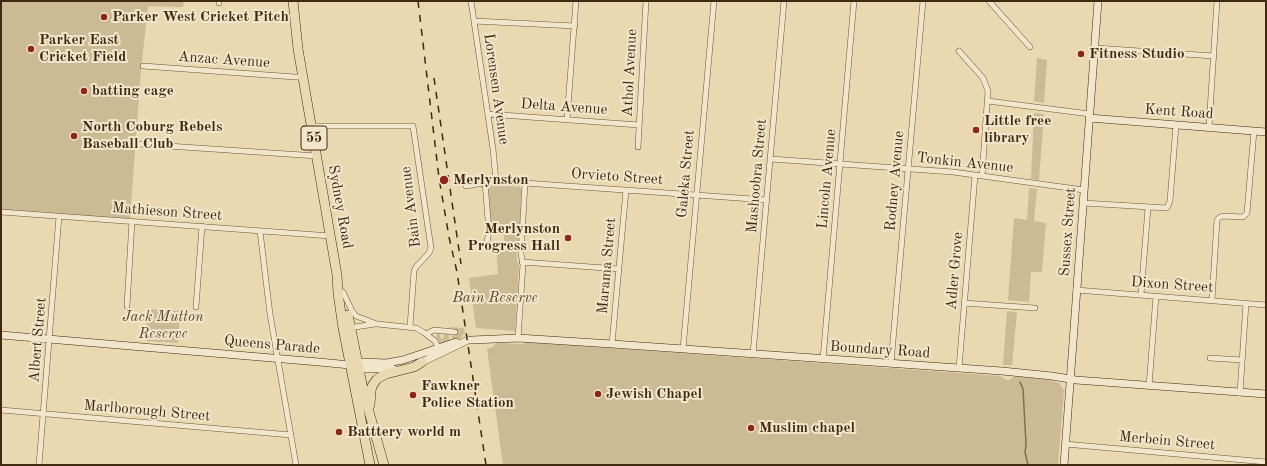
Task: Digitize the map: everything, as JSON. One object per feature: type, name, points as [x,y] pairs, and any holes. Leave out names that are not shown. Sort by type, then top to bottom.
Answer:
[{"type":"highway","name":"Sydney Road","points":[[294,1],[297,38],[331,236],[337,275],[338,293],[355,365],[384,465]]},
{"type":"highway","name":"Sydney Road","points":[[337,275],[343,292],[350,330],[370,465]]},
{"type":"highway","points":[[370,419],[371,391],[372,386],[377,379],[386,374],[414,367],[422,362]]},
{"type":"main road","name":"Sussex Street","points":[[1064,465],[1098,1]]},
{"type":"main road","name":"Kent Road","points":[[1090,116],[1266,132]]},
{"type":"main road","name":"Queens Parade","points":[[1,335],[355,365]]},
{"type":"main road","name":"Boundary Road","points":[[355,365],[397,369],[422,362],[459,342],[470,340],[518,338],[959,368],[1149,386],[1266,395]]},
{"type":"main road","name":"Boundary Road","points":[[355,365],[395,362],[438,352]]},
{"type":"street","name":"Lorensen Avenue","points":[[471,1],[488,114],[496,182]]},
{"type":"street","points":[[568,119],[576,1]]},
{"type":"street","name":"Athol Avenue","points":[[638,147],[646,1]]},
{"type":"street","name":"Galeka Street","points":[[683,349],[714,1]]},
{"type":"street","name":"Mashoobra Street","points":[[754,354],[784,1]]},
{"type":"street","name":"Lincoln Avenue","points":[[823,359],[854,1]]},
{"type":"street","name":"Rodney Avenue","points":[[891,363],[923,1]]},
{"type":"street","points":[[988,1],[1030,47]]},
{"type":"street","points":[[1209,127],[1217,1]]},
{"type":"street","points":[[474,21],[575,26]]},
{"type":"street","points":[[1095,48],[1214,56]]},
{"type":"street","points":[[959,51],[985,81],[988,91],[982,176]]},
{"type":"street","name":"Anzac Avenue","points":[[143,66],[303,77]]},
{"type":"street","points":[[988,101],[1090,116]]},
{"type":"street","name":"Delta Avenue","points":[[488,114],[639,125]]},
{"type":"street","points":[[1083,203],[1167,208],[1170,201],[1176,125]]},
{"type":"street","name":"Bain Avenue","points":[[312,126],[413,126],[431,248],[429,253],[414,271],[410,327]]},
{"type":"street","points":[[1212,300],[1218,220],[1223,216],[1243,217],[1248,213],[1254,131]]},
{"type":"street","points":[[138,144],[317,156]]},
{"type":"street","name":"Tonkin Avenue","points":[[771,159],[975,175],[1084,190]]},
{"type":"street","name":"Adler Grove","points":[[959,368],[975,175]]},
{"type":"street","points":[[485,182],[489,232],[487,242]]},
{"type":"street","name":"Orvieto Street","points":[[466,186],[485,182],[525,183],[767,200]]},
{"type":"street","points":[[518,338],[525,183]]},
{"type":"street","name":"Marama Street","points":[[612,344],[626,190]]},
{"type":"street","points":[[1141,295],[1148,208]]},
{"type":"street","name":"Mathieson Street","points":[[1,212],[331,236]]},
{"type":"street","name":"Albert Street","points":[[39,465],[59,216]]},
{"type":"street","points":[[127,306],[132,221]]},
{"type":"street","points":[[196,307],[202,226]]},
{"type":"street","points":[[260,231],[270,314],[296,465]]},
{"type":"street","points":[[522,262],[619,269]]},
{"type":"street","name":"Dixon Street","points":[[1076,290],[1266,305]]},
{"type":"street","points":[[343,292],[356,316],[378,324]]},
{"type":"street","points":[[1149,386],[1156,296]]},
{"type":"street","points":[[964,303],[1035,308]]},
{"type":"street","points":[[1240,393],[1246,303]]},
{"type":"street","points":[[350,330],[355,327],[378,324],[416,328],[428,336],[438,352]]},
{"type":"street","points":[[428,336],[432,330],[454,332]]},
{"type":"street","points":[[1210,358],[1242,360]]},
{"type":"street","name":"Marlborough Street","points":[[1,410],[291,435]]},
{"type":"street","name":"Merbein Street","points":[[1065,444],[1266,462]]},
{"type":"green space","points":[[1,1],[184,1],[183,7],[148,6],[141,70],[130,219],[1,210]]},
{"type":"green space","points":[[1037,58],[1047,60],[1044,103],[1034,101]]},
{"type":"green space","points":[[1034,113],[1044,114],[1039,180],[1031,179]]},
{"type":"green space","name":"Bain Reserve","points":[[492,185],[519,187],[523,190],[521,195],[519,248],[517,253],[517,261],[519,264],[515,331],[476,328],[469,278],[498,274],[496,249],[504,247],[504,235],[491,235],[487,188]]},
{"type":"green space","points":[[1029,188],[1037,189],[1034,221],[1046,223],[1042,272],[1031,272],[1029,302],[1008,300],[1014,218],[1027,220]]},
{"type":"green space","name":"Jack Mutton Reserve","points":[[147,309],[180,311],[178,343],[146,341]]},
{"type":"green space","points":[[1007,311],[1017,312],[1012,365],[1003,365]]},
{"type":"green space","points":[[450,327],[464,328],[465,334],[462,335],[462,338],[453,339],[451,336],[455,335],[456,331]]},
{"type":"green space","points":[[438,332],[440,333],[441,339],[443,339],[444,333],[448,333],[450,341],[442,344],[440,343],[436,336]]},
{"type":"green space","points":[[526,342],[1001,376],[1006,380],[1009,380],[1015,376],[1050,380],[1059,383],[1064,390],[1058,465],[503,465],[487,349],[493,347],[496,343],[524,344]]},
{"type":"waterway","points":[[1020,382],[1023,389],[1026,444],[1025,452],[1028,465]]},
{"type":"railway","points":[[418,1],[439,178],[449,237],[457,272],[486,465]]},
{"type":"railway","points":[[434,78],[461,264]]},
{"type":"place","name":"Parker West Cricket Pitch","points":[[104,17]]},
{"type":"place","name":"Parker East Cricket Field","points":[[31,49]]},
{"type":"place","name":"Fitness Studio","points":[[1081,54]]},
{"type":"place","name":"batting cage","points":[[84,91]]},
{"type":"place","name":"Little free library","points":[[976,130]]},
{"type":"place","name":"North Coburg Rebels Baseball Club","points":[[74,136]]},
{"type":"place","name":"Merlynston","points":[[444,180]]},
{"type":"place","name":"Merlynston Progress Hall","points":[[568,238]]},
{"type":"place","name":"Jewish Chapel","points":[[598,394]]},
{"type":"place","name":"Fawkner Police Station","points":[[413,395]]},
{"type":"place","name":"Muslim chapel","points":[[751,428]]},
{"type":"place","name":"Batttery world m","points":[[339,432]]}]
